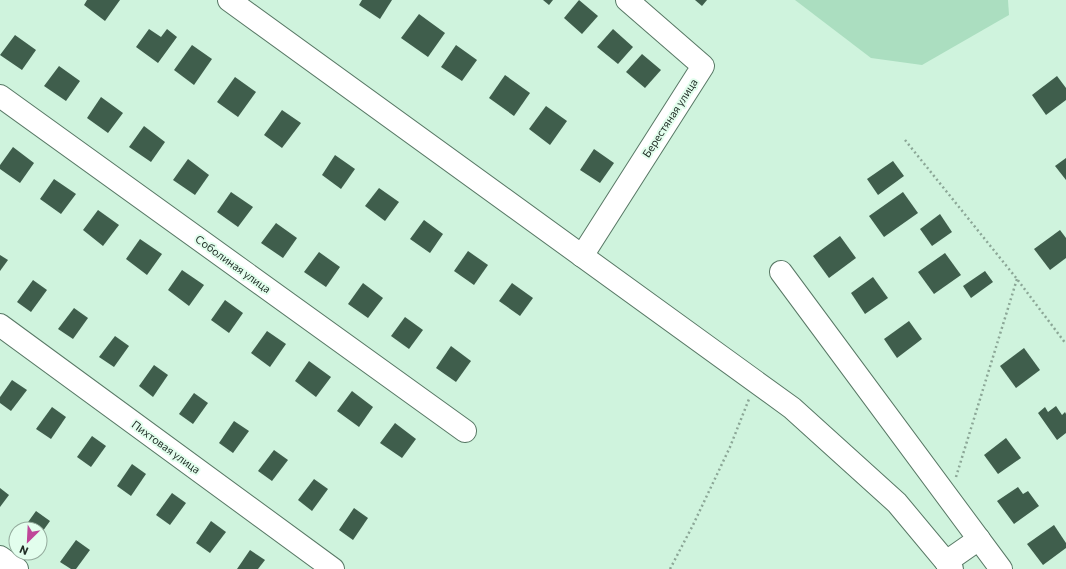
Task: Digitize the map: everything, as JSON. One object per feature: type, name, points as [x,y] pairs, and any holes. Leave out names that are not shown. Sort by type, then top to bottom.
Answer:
[{"type":"street","points":[[229,0],[792,408],[896,503],[949,565],[979,539]]},
{"type":"street","name":"Берестяная улица","points":[[582,256],[704,66],[626,0]]},
{"type":"street","name":"Соболиная улица","points":[[0,96],[466,431]]},
{"type":"street","points":[[781,272],[1001,569]]},
{"type":"street","name":"Пихтовая улица","points":[[0,325],[333,569]]},
{"type":"street","points":[[0,557],[17,569]]},
{"type":"path","points":[[905,140],[1017,279],[1066,344]]},
{"type":"path","points":[[949,499],[1017,279]]},
{"type":"path","points":[[670,569],[730,447],[757,382]]},
{"type":"green space","points":[[795,0],[1008,0],[1009,15],[922,65],[871,58]]},
{"type":"building","points":[[87,0],[120,0],[105,21],[84,5]]},
{"type":"building","points":[[362,0],[392,0],[380,19],[359,5]]},
{"type":"building","points":[[543,0],[553,0],[549,5]]},
{"type":"building","points":[[579,0],[598,16],[582,34],[564,18]]},
{"type":"building","points":[[695,0],[707,0],[702,6]]},
{"type":"building","points":[[419,14],[445,33],[428,57],[401,38]]},
{"type":"building","points":[[149,29],[161,37],[167,29],[177,37],[158,63],[136,47]]},
{"type":"building","points":[[613,29],[633,47],[618,64],[597,47]]},
{"type":"building","points":[[15,35],[36,50],[22,70],[0,55]]},
{"type":"building","points":[[192,45],[212,59],[194,85],[174,70]]},
{"type":"building","points":[[456,45],[477,60],[462,81],[441,67]]},
{"type":"building","points":[[642,54],[661,70],[645,88],[626,72]]},
{"type":"building","points":[[59,66],[80,81],[66,101],[44,86]]},
{"type":"building","points":[[505,75],[530,93],[514,116],[489,98]]},
{"type":"building","points":[[1057,76],[1066,88],[1066,100],[1046,115],[1032,95]]},
{"type":"building","points":[[235,77],[256,92],[238,117],[217,102]]},
{"type":"building","points":[[101,97],[123,113],[108,133],[87,118]]},
{"type":"building","points":[[546,106],[567,121],[550,145],[529,129]]},
{"type":"building","points":[[282,110],[301,123],[282,148],[264,135]]},
{"type":"building","points":[[144,126],[165,142],[151,162],[129,147]]},
{"type":"building","points":[[13,147],[34,163],[20,183],[0,169],[0,165]]},
{"type":"building","points":[[594,149],[614,163],[600,183],[580,170]]},
{"type":"building","points":[[335,155],[355,169],[341,189],[322,175]]},
{"type":"building","points":[[1066,158],[1066,180],[1055,166]]},
{"type":"building","points":[[188,159],[209,175],[195,195],[173,180]]},
{"type":"building","points":[[893,161],[904,176],[878,195],[867,179]]},
{"type":"building","points":[[54,179],[76,194],[61,214],[40,199]]},
{"type":"building","points":[[379,188],[399,202],[385,221],[365,206]]},
{"type":"building","points":[[231,192],[253,207],[238,227],[217,212]]},
{"type":"building","points":[[903,192],[918,213],[884,237],[869,216]]},
{"type":"building","points":[[98,210],[119,225],[103,246],[83,230]]},
{"type":"building","points":[[940,214],[952,232],[932,246],[920,229]]},
{"type":"building","points":[[424,220],[443,234],[430,253],[410,239]]},
{"type":"building","points":[[276,223],[297,238],[283,258],[261,243]]},
{"type":"building","points":[[1060,230],[1066,238],[1066,258],[1050,270],[1034,249]]},
{"type":"building","points":[[840,236],[856,258],[829,278],[813,256]]},
{"type":"building","points":[[140,239],[162,254],[147,275],[126,259]]},
{"type":"building","points":[[468,251],[488,265],[474,285],[454,271]]},
{"type":"building","points":[[319,252],[340,267],[326,287],[304,272]]},
{"type":"building","points":[[945,253],[961,275],[934,294],[918,272]]},
{"type":"building","points":[[0,255],[8,260],[0,271]]},
{"type":"building","points":[[182,270],[204,285],[189,306],[168,290]]},
{"type":"building","points":[[985,271],[993,282],[971,298],[963,286]]},
{"type":"building","points":[[873,277],[888,298],[865,314],[851,293]]},
{"type":"building","points":[[33,280],[47,290],[31,312],[17,302]]},
{"type":"building","points":[[363,283],[383,298],[368,318],[348,304]]},
{"type":"building","points":[[512,283],[533,298],[520,316],[499,301]]},
{"type":"building","points":[[225,300],[243,313],[229,333],[211,320]]},
{"type":"building","points":[[74,308],[88,318],[73,339],[58,329]]},
{"type":"building","points":[[405,317],[423,330],[409,349],[391,336]]},
{"type":"building","points":[[909,321],[922,339],[897,358],[884,339]]},
{"type":"building","points":[[267,331],[286,344],[270,367],[251,353]]},
{"type":"building","points":[[115,336],[129,346],[114,367],[99,357]]},
{"type":"building","points":[[451,346],[471,361],[456,382],[436,368]]},
{"type":"building","points":[[1024,348],[1040,370],[1016,388],[1000,366]]},
{"type":"building","points":[[309,361],[331,377],[316,397],[295,381]]},
{"type":"building","points":[[154,365],[168,375],[153,397],[139,386]]},
{"type":"building","points":[[12,380],[27,390],[11,411],[0,403],[0,397]]},
{"type":"building","points":[[352,391],[373,407],[359,427],[337,411]]},
{"type":"building","points":[[194,393],[208,403],[193,424],[179,414]]},
{"type":"building","points":[[1056,406],[1062,415],[1065,412],[1066,414],[1066,433],[1057,440],[1038,413],[1045,407],[1048,412]]},
{"type":"building","points":[[52,407],[66,417],[51,439],[36,429]]},
{"type":"building","points":[[234,421],[249,431],[233,453],[219,443]]},
{"type":"building","points":[[395,423],[416,439],[402,458],[380,443]]},
{"type":"building","points":[[92,436],[106,446],[91,467],[77,457]]},
{"type":"building","points":[[1006,438],[1021,458],[998,474],[984,455]]},
{"type":"building","points":[[274,450],[288,460],[272,481],[258,471]]},
{"type":"building","points":[[132,464],[146,474],[131,496],[117,486]]},
{"type":"building","points":[[314,479],[328,489],[312,511],[298,500]]},
{"type":"building","points":[[1018,487],[1023,494],[1028,491],[1039,506],[1014,524],[997,501]]},
{"type":"building","points":[[0,488],[9,495],[0,507]]},
{"type":"building","points":[[172,493],[186,503],[170,525],[156,515]]},
{"type":"building","points":[[354,508],[368,518],[353,540],[339,530]]},
{"type":"building","points":[[36,511],[50,521],[48,524],[48,521],[29,521]]},
{"type":"building","points":[[211,521],[226,532],[210,553],[196,543]]},
{"type":"building","points":[[1054,525],[1066,543],[1066,548],[1043,565],[1027,544]]},
{"type":"building","points":[[76,540],[90,550],[76,569],[71,569],[60,562]]},
{"type":"building","points":[[250,550],[265,560],[258,569],[237,569]]}]
